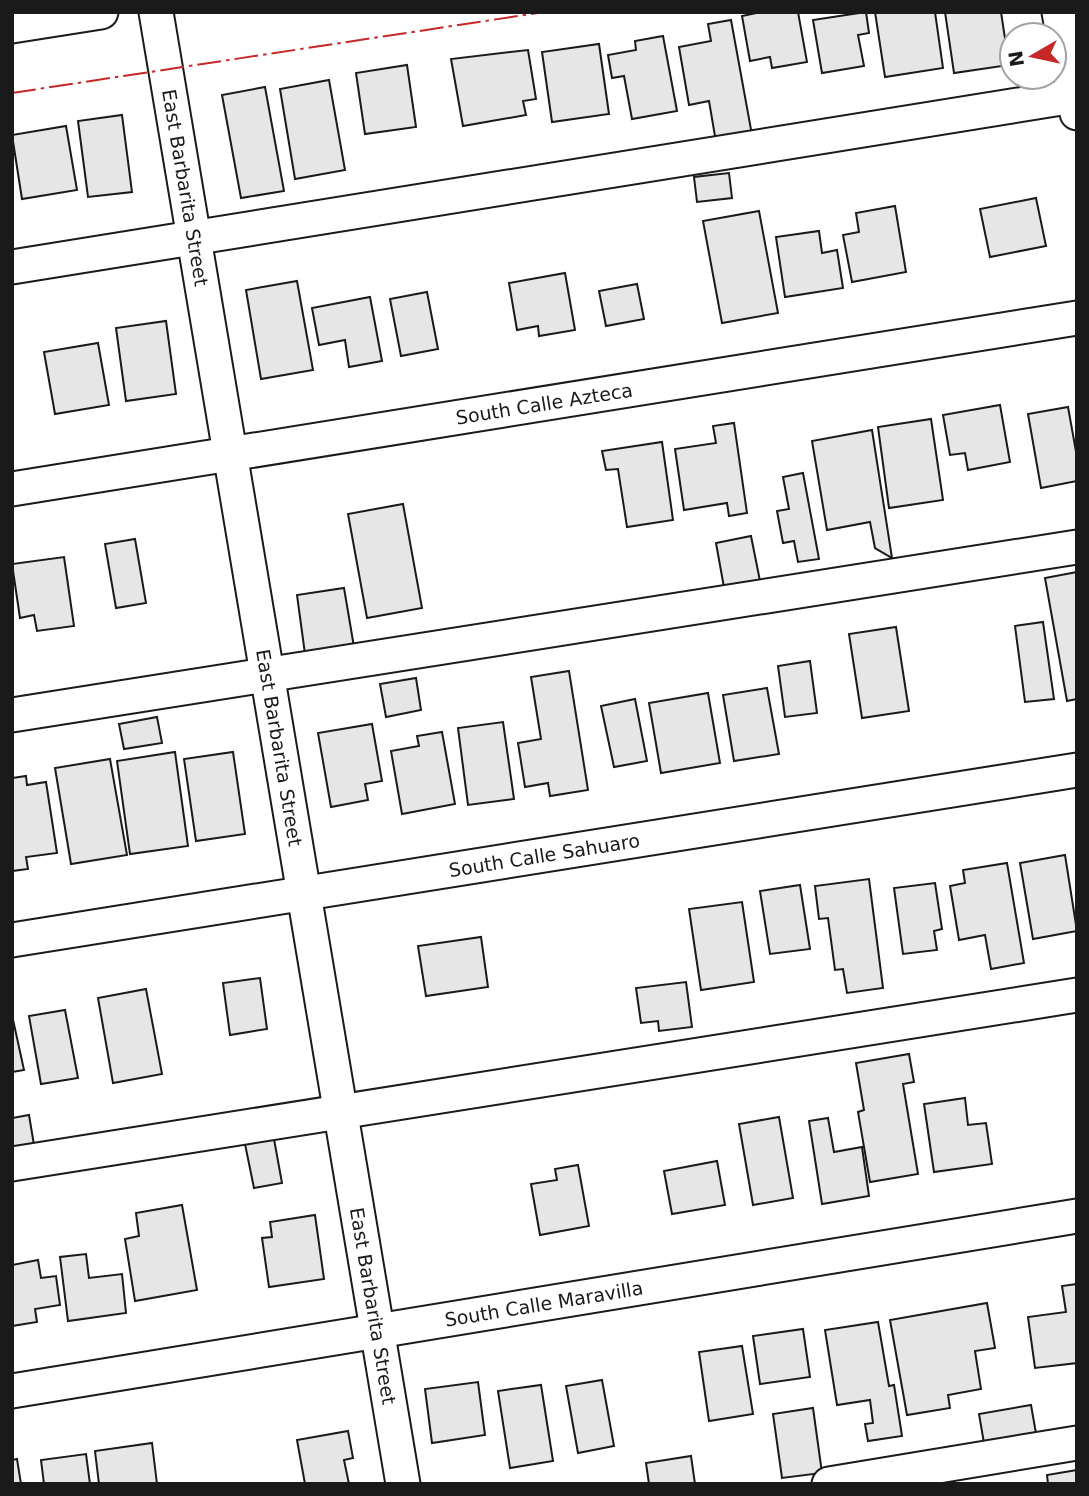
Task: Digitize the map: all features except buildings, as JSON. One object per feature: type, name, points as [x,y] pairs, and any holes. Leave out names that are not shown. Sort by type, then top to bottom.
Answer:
[{"type":"street","points":[[12,26],[101,12]]},
{"type":"street","name":"East Barbarita Street","points":[[156,12],[403,1484]]},
{"type":"street","points":[[12,267],[1075,105],[1059,12]]},
{"type":"street","name":"South Calle Azteca","points":[[12,489],[229,452],[1077,318]]},
{"type":"street","points":[[12,715],[1077,547]]},
{"type":"street","name":"South Calle Sahuaro","points":[[12,940],[1077,770]]},
{"type":"street","points":[[12,1164],[1077,995]]},
{"type":"street","name":"South Calle Maravilla","points":[[12,1391],[1077,1216]]},
{"type":"street","points":[[829,1484],[1077,1443]]},
{"type":"power","points":[[12,93],[544,12]]}]
